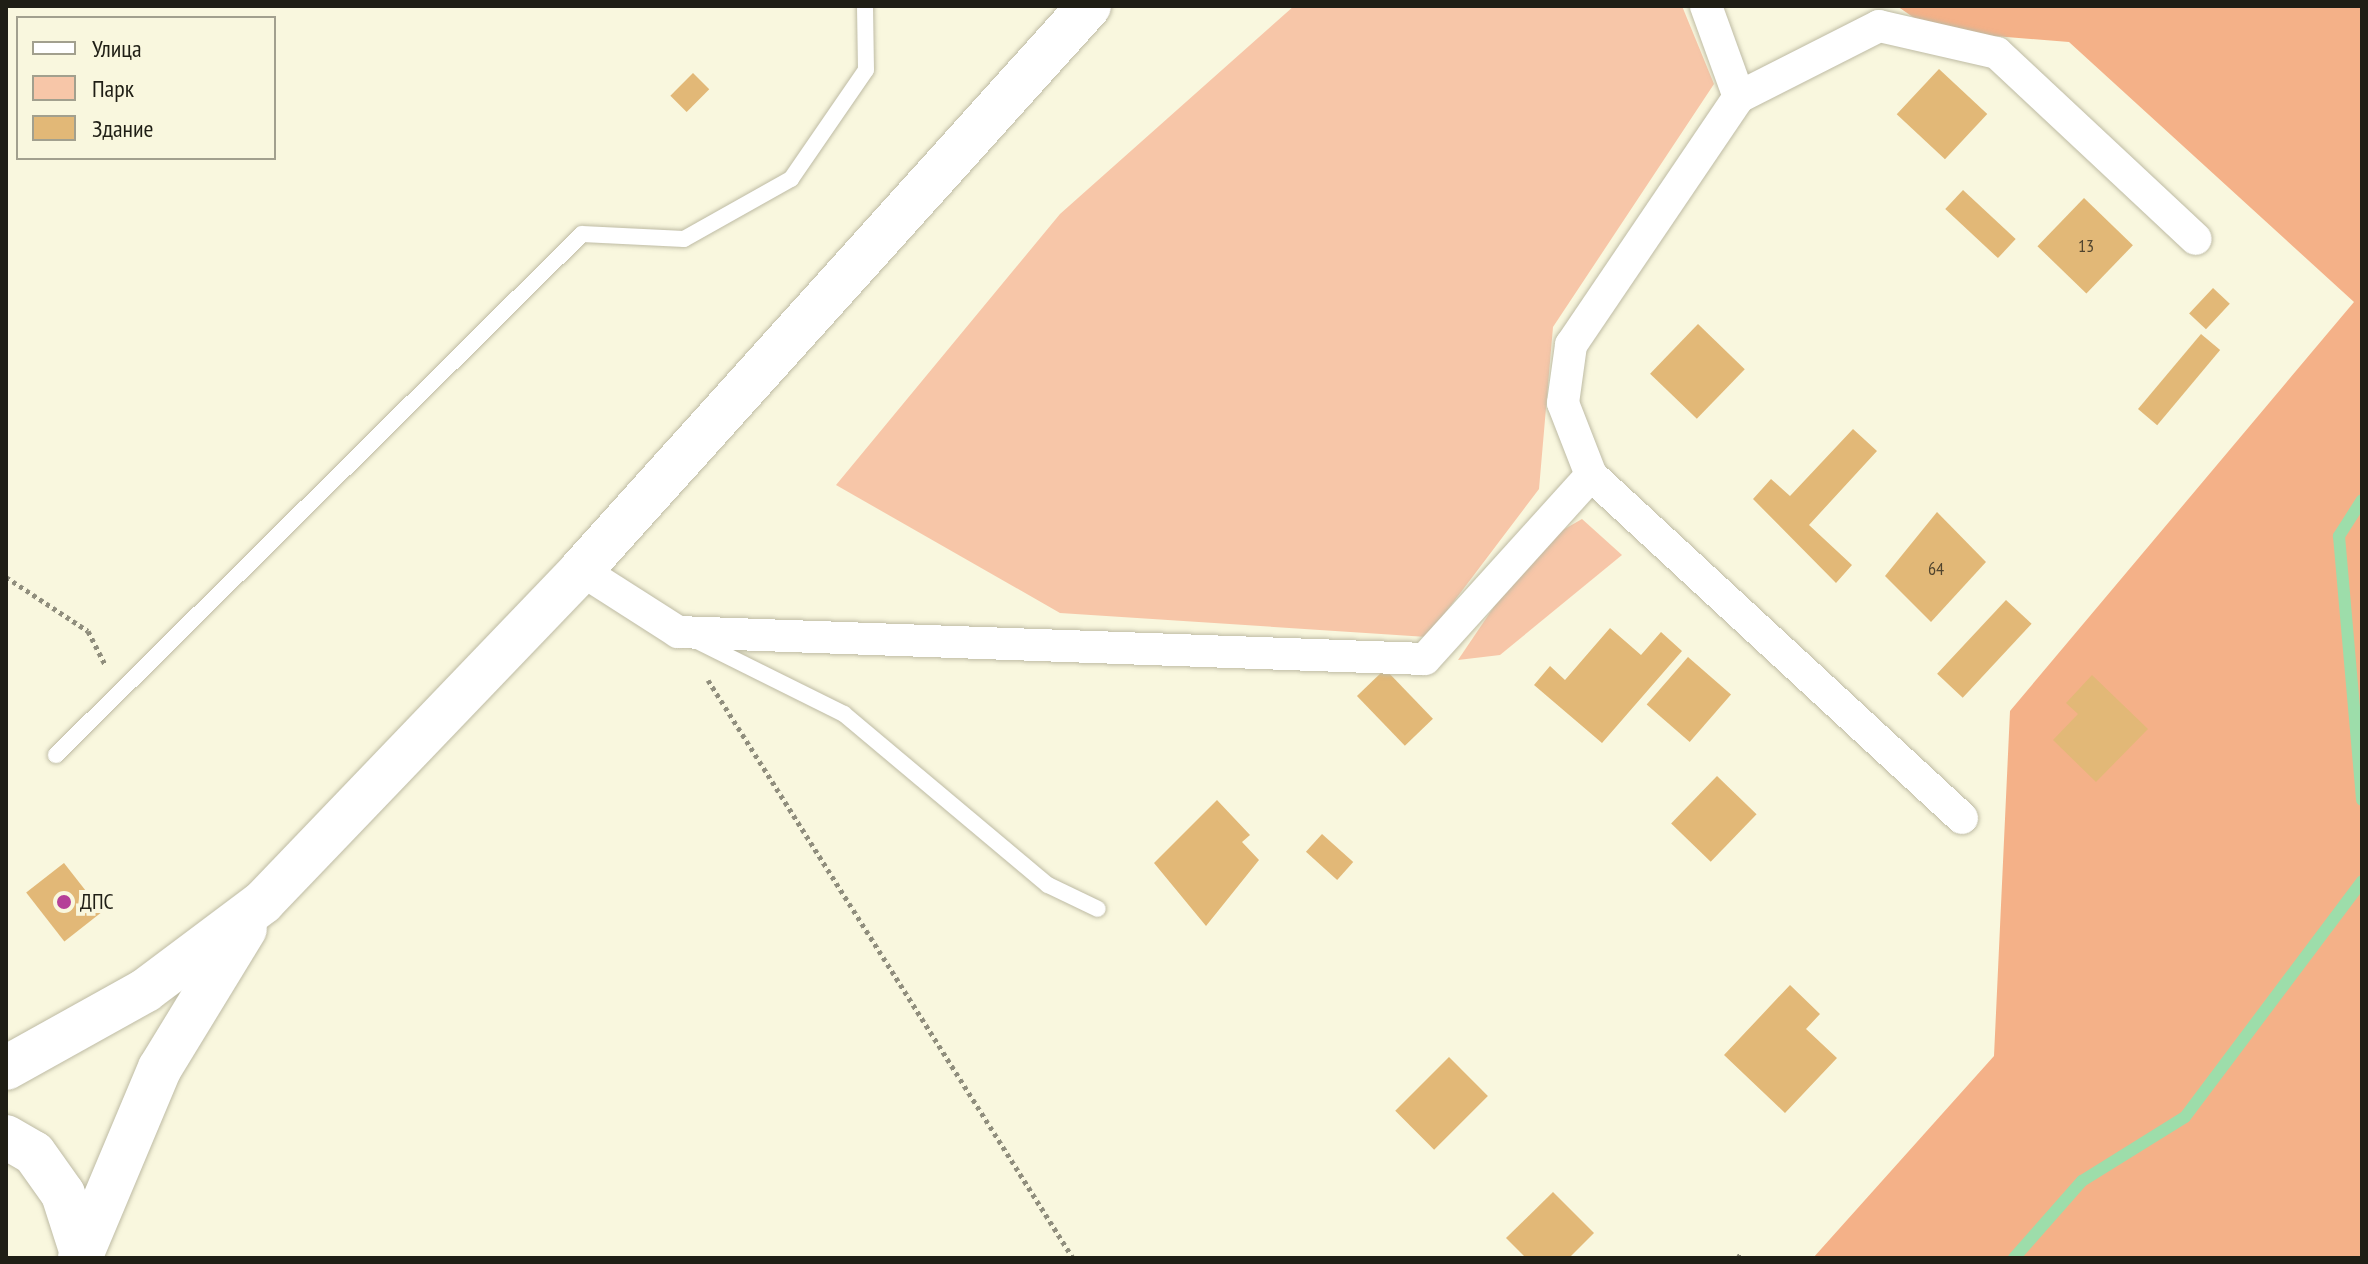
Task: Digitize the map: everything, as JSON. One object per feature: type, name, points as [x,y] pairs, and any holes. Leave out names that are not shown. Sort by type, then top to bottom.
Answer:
[{"type":"main road","points":[[6,1068],[146,990],[263,902],[581,570],[1089,6]]},
{"type":"main road","points":[[80,1254],[189,1012],[263,902]]},
{"type":"main road","points":[[6,1137],[34,1153],[63,1194],[80,1254]]},
{"type":"street","points":[[1706,6],[1739,97]]},
{"type":"street","points":[[1962,818],[1591,475],[1563,403],[1571,345],[1739,97],[1879,26],[1997,53],[2196,239]]},
{"type":"street","points":[[581,570],[678,632],[1425,659],[1591,475]]},
{"type":"lane","points":[[56,755],[582,234],[684,239],[791,179],[866,70],[865,6]]},
{"type":"lane","points":[[678,632],[844,714],[1048,885],[1098,909]]},
{"type":"path","points":[[6,577],[88,631],[119,692]]},
{"type":"path","points":[[678,632],[1073,1258]]},
{"type":"green space","points":[[1294,6],[1682,6],[1714,84],[1553,327],[1539,489],[1427,637],[1060,613],[836,485],[1060,214]]},
{"type":"green space","points":[[1582,519],[1622,555],[1500,655],[1458,660],[1535,546]]},
{"type":"shaded area","points":[[1897,6],[2362,6],[2362,1258],[1813,1258],[1994,1056],[2010,711],[2354,302],[2069,42],[1933,31]]},
{"type":"building","points":[[1939,69],[1987,114],[1945,159],[1897,114]]},
{"type":"building","points":[[693,73],[709,89],[687,112],[670,96]]},
{"type":"building","points":[[1963,190],[2016,239],[1998,258],[1945,209]]},
{"type":"building","points":[[2084,198],[2133,245],[2086,293],[2037,246]]},
{"type":"building","points":[[2213,288],[2230,304],[2206,329],[2189,314]]},
{"type":"building","points":[[1698,324],[1745,369],[1697,419],[1650,374]]},
{"type":"building","points":[[2201,334],[2220,350],[2157,425],[2138,409]]},
{"type":"building","points":[[1853,429],[1877,451],[1809,525],[1852,565],[1836,583],[1753,499],[1771,479],[1790,496]]},
{"type":"building","points":[[1937,512],[1986,562],[1931,622],[1885,576]]},
{"type":"building","points":[[2006,600],[2032,624],[1963,698],[1937,674]]},
{"type":"building","points":[[1610,628],[1641,655],[1661,632],[1682,651],[1602,743],[1534,685],[1550,666],[1565,680]]},
{"type":"building","points":[[1688,657],[1731,694],[1690,742],[1647,705]]},
{"type":"building","points":[[1385,669],[1433,719],[1405,746],[1357,696]]},
{"type":"building","points":[[2092,675],[2148,729],[2096,782],[2053,740],[2078,714],[2066,703]]},
{"type":"building","points":[[1717,776],[1757,814],[1711,862],[1671,823]]},
{"type":"building","points":[[1217,800],[1250,835],[1242,842],[1259,860],[1206,926],[1154,863]]},
{"type":"building","points":[[1322,834],[1353,862],[1337,880],[1306,852]]},
{"type":"building","name":"ДПС","points":[[64,863],[102,912],[64,941],[26,893]]},
{"type":"building","points":[[1790,985],[1820,1014],[1806,1029],[1837,1058],[1785,1113],[1724,1055]]},
{"type":"building","points":[[1449,1057],[1488,1096],[1434,1150],[1395,1111]]},
{"type":"building","points":[[1553,1192],[1594,1233],[1569,1258],[1526,1258],[1506,1238]]},
{"type":"waterway","points":[[2362,500],[2339,536],[2362,800]]},
{"type":"waterway","points":[[2014,1258],[2082,1181],[2185,1117],[2362,881]]},
{"type":"place","name":"ДПС","points":[[64,902]]}]
